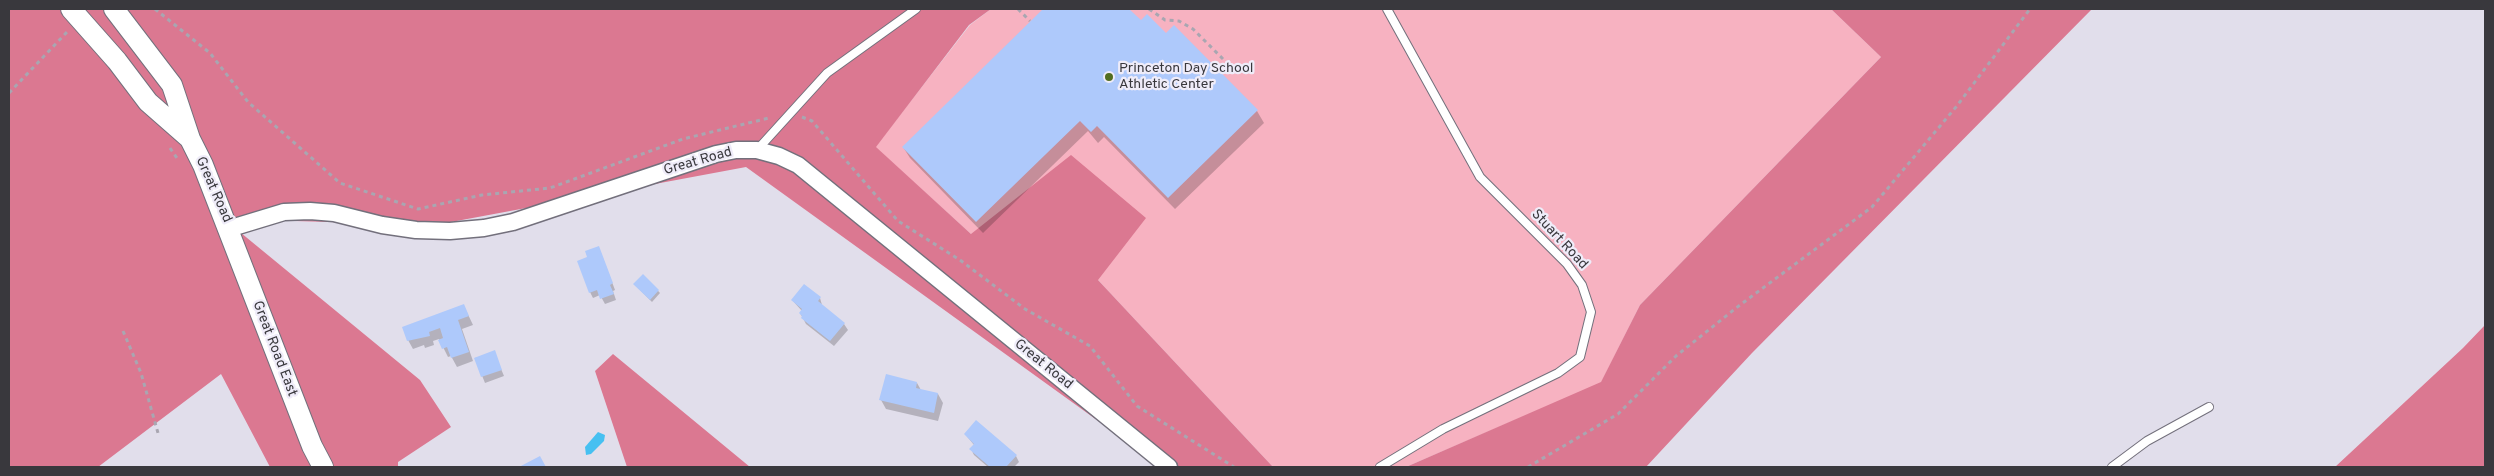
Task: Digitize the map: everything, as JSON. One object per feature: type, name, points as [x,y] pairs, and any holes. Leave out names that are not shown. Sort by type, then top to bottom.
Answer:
[{"type":"street","name":"Great Road","points":[[114,9],[172,85],[190,139],[228,229],[284,212],[310,210],[334,213],[382,225],[416,230],[450,231],[484,228],[513,222],[716,154],[736,150],[757,150],[779,156],[798,166],[1169,467]]},
{"type":"street","name":"Great Road","points":[[77,15],[148,102],[190,139]]},
{"type":"street","name":"Great Road East","points":[[228,229],[312,446],[323,467]]},
{"type":"lane","points":[[757,150],[827,73],[916,9]]},
{"type":"lane","name":"Stuart Road","points":[[1380,467],[1443,429],[1558,373],[1580,357],[1591,312],[1582,285],[1567,264],[1480,177],[1387,9]]},
{"type":"lane","points":[[2112,467],[2147,440],[2209,407]]},
{"type":"path","points":[[155,9],[210,53],[248,102],[340,183],[418,209],[482,195],[550,188],[683,139],[792,112],[812,121],[898,221],[960,260],[1025,309],[1090,346],[1136,406],[1234,467]]},
{"type":"path","points":[[1018,9],[1030,21]]},
{"type":"path","points":[[1149,9],[1165,20],[1179,21],[1193,29],[1224,60]]},
{"type":"path","points":[[1528,467],[1618,414],[1676,356],[1736,308],[1872,207],[1956,107],[2030,9]]},
{"type":"path","points":[[9,93],[72,27],[77,15]]},
{"type":"path","points":[[166,142],[180,164]]},
{"type":"path","points":[[123,331],[141,373],[158,433]]},
{"type":"shaded area","points":[[9,9],[991,9],[969,25],[876,147],[971,234],[1071,155],[1146,218],[1098,280],[1273,467],[1162,467],[746,167],[435,225],[224,219],[420,380],[451,427],[398,462],[398,467],[270,467],[221,374],[98,467],[9,467]]},
{"type":"shaded area","points":[[991,9],[1831,9],[1881,57],[1640,305],[1601,383],[1406,467],[1273,467],[1098,280],[971,234],[875,147],[970,25]]},
{"type":"shaded area","points":[[1831,9],[2092,9],[1752,353],[1646,467],[1406,467],[1601,382],[1640,305],[1881,57]]},
{"type":"shaded area","points":[[2485,325],[2485,467],[2335,467],[2463,348]]},
{"type":"shaded area","points":[[613,354],[750,467],[627,467],[595,371]]},
{"type":"water","points":[[598,432],[605,435],[604,441],[591,454],[586,455],[585,447]]},
{"type":"building","points":[[1043,9],[1129,9],[1141,20],[1147,14],[1166,33],[1174,25],[1258,110],[1168,198],[1097,126],[1091,132],[1080,121],[976,222],[902,147]]},
{"type":"building","points":[[599,246],[613,283],[610,285],[614,294],[600,299],[597,290],[589,293],[577,261],[587,257],[585,251]]},
{"type":"building","points":[[643,274],[659,290],[650,300],[633,284]]},
{"type":"building","points":[[804,284],[821,297],[818,301],[845,323],[830,341],[801,318],[802,316],[799,313],[802,309],[791,300]]},
{"type":"building","points":[[464,304],[469,316],[458,320],[469,352],[451,358],[447,347],[442,349],[438,340],[443,338],[440,328],[429,332],[430,336],[407,341],[402,327]]},
{"type":"building","points":[[495,350],[502,370],[481,377],[474,358]]},
{"type":"building","points":[[886,374],[917,382],[916,388],[938,393],[934,413],[879,400]]},
{"type":"building","points":[[976,420],[1017,455],[1006,467],[990,467],[969,449],[974,444],[964,434]]},
{"type":"building","points":[[540,456],[546,467],[519,467]]},
{"type":"place","name":"Princeton Day School Athletic Center","points":[[1109,77]]}]
